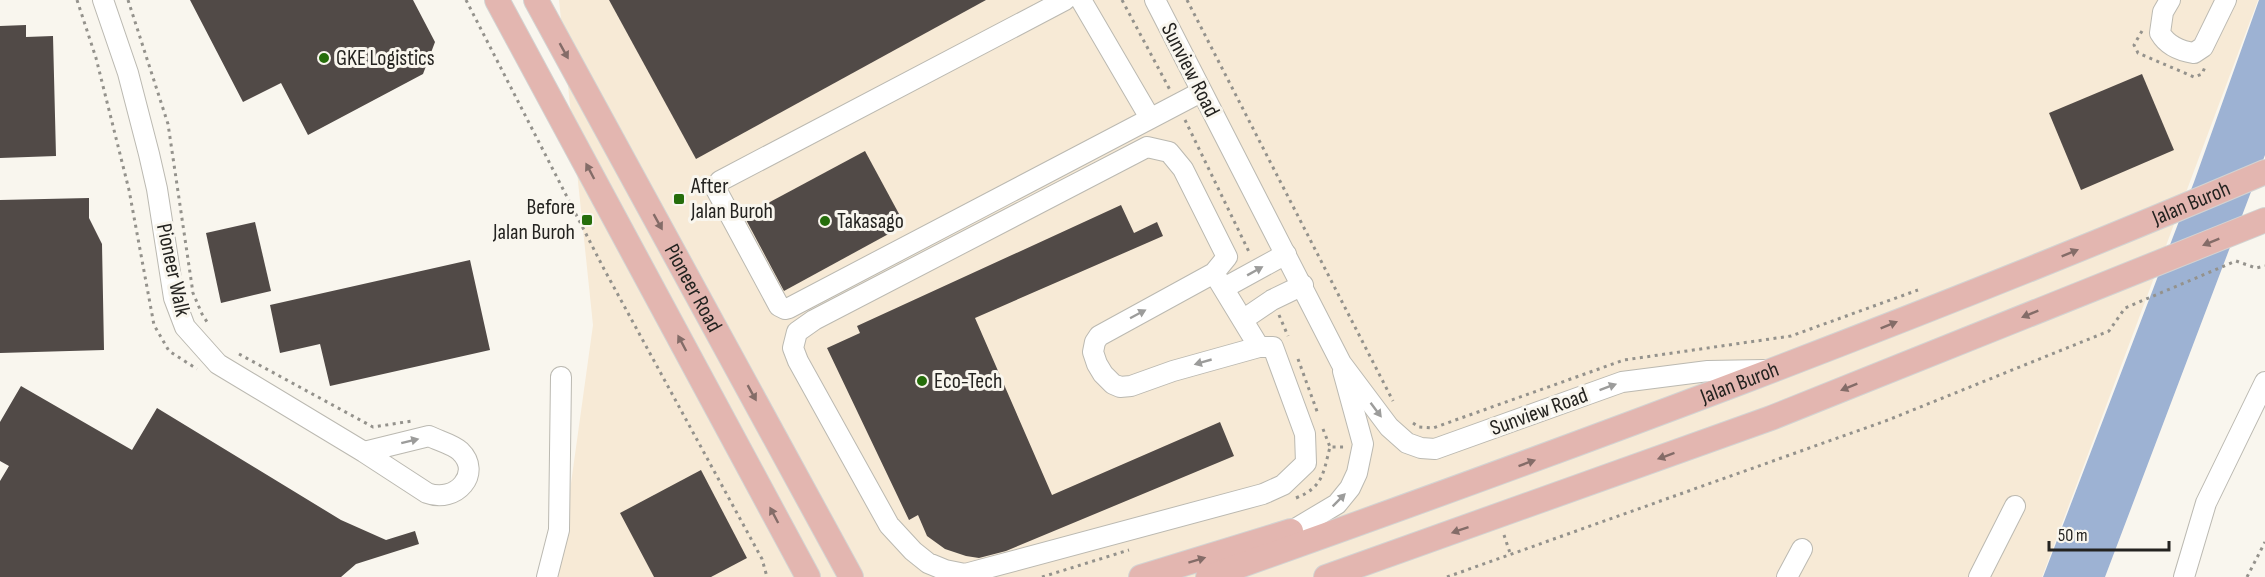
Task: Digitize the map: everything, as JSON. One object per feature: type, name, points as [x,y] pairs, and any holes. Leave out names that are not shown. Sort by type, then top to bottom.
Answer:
[{"type":"main road","name":"Pioneer Road","points":[[497,0],[804,573]]},
{"type":"main road","name":"Pioneer Road","points":[[536,0],[853,574]]},
{"type":"main road","name":"Jalan Buroh","points":[[1208,577],[1776,370],[2153,220],[2265,172]]},
{"type":"main road","name":"Jalan Buroh","points":[[1326,577],[1771,418],[2265,220]]},
{"type":"main road","points":[[1141,577],[1290,532],[1413,504]]},
{"type":"street","name":"Pioneer Walk","points":[[103,0],[128,73],[146,142],[157,189],[174,298],[185,327],[218,364],[435,496],[452,495],[459,490],[467,476],[465,459],[460,452],[429,436],[364,452]]},
{"type":"street","points":[[1065,0],[720,181],[716,188],[717,191],[779,306],[789,308],[1201,92]]},
{"type":"street","points":[[1081,0],[1150,118]]},
{"type":"street","name":"Sunview Road","points":[[1155,0],[1341,363],[1364,444],[1357,473],[1350,488],[1337,504],[1290,532]]},
{"type":"street","points":[[2170,0],[2163,12],[2160,33],[2165,42],[2186,52],[2194,53],[2203,47],[2226,0]]},
{"type":"street","points":[[1219,281],[1227,257],[1183,169],[1168,152],[1147,147],[814,320],[797,332],[793,348],[798,361],[889,525],[913,551],[928,563],[945,570],[965,574],[1263,494],[1283,485],[1306,463],[1305,434],[1273,347],[1259,347],[1173,371],[1131,386],[1120,387],[1113,384],[1103,374],[1093,352],[1099,336],[1219,281],[1258,269],[1286,254]]},
{"type":"street","points":[[1219,281],[1259,347]]},
{"type":"street","points":[[1244,319],[1272,300],[1303,285]]},
{"type":"street","name":"Sunview Road","points":[[1341,363],[1389,427],[1407,443],[1421,448],[1436,449],[1622,382],[1708,371],[1776,370]]},
{"type":"street","points":[[547,577],[559,530],[561,377]]},
{"type":"street","points":[[2184,577],[2206,503],[2265,382]]},
{"type":"street","points":[[1979,577],[2015,506]]},
{"type":"street","points":[[1787,577],[1802,549]]},
{"type":"path","points":[[77,0],[96,58],[129,190],[154,325],[169,351],[200,370]]},
{"type":"path","points":[[128,0],[168,124],[193,292],[212,330]]},
{"type":"path","points":[[466,0],[604,268],[762,559],[767,577]]},
{"type":"path","points":[[1122,0],[1177,104],[1258,269]]},
{"type":"path","points":[[1187,0],[1394,402]]},
{"type":"path","points":[[1448,577],[1888,420],[2109,331],[2125,308],[2236,261],[2256,268],[2265,266]]},
{"type":"path","points":[[1272,300],[1289,339]]},
{"type":"path","points":[[1294,349],[1330,447]]},
{"type":"path","points":[[234,351],[373,427],[417,420]]},
{"type":"path","points":[[2247,577],[2265,542]]},
{"type":"shaded area","points":[[559,0],[2258,0],[2042,577],[558,577],[593,325]]},
{"type":"water","points":[[2259,0],[2265,0],[2265,155],[2105,577],[2043,577],[2194,182]]},
{"type":"building","name":"GKE Logistics","points":[[190,0],[413,0],[435,42],[423,74],[308,135],[281,83],[243,102]]},
{"type":"building","points":[[609,0],[986,0],[696,159]]},
{"type":"building","points":[[26,25],[26,37],[53,36],[56,156],[0,158],[0,26]]},
{"type":"building","points":[[2142,74],[2174,150],[2081,190],[2049,113]]},
{"type":"building","name":"Takasago","points":[[865,151],[905,225],[784,291],[744,216]]},
{"type":"building","points":[[89,198],[89,218],[102,244],[104,350],[0,353],[0,200]]},
{"type":"building","name":"Eco-Tech","points":[[1121,205],[1134,233],[1157,222],[1163,236],[975,318],[1052,495],[1220,422],[1234,456],[1006,551],[979,558],[945,549],[927,536],[918,515],[909,520],[827,348],[860,333],[857,326]]},
{"type":"building","points":[[255,222],[271,291],[221,303],[206,233]]},
{"type":"building","points":[[470,260],[490,350],[330,386],[320,344],[280,353],[270,305]]},
{"type":"building","points":[[21,386],[132,450],[157,408],[341,520],[386,540],[415,531],[419,544],[356,564],[341,577],[0,577],[0,481],[9,466],[0,461],[0,422]]},
{"type":"building","points":[[701,470],[747,558],[711,577],[654,577],[620,513]]},
{"type":"place","name":"GKE Logistics","points":[[324,58]]},
{"type":"place","name":"After Jalan Buroh","points":[[679,199]]},
{"type":"place","name":"Before Jalan Buroh","points":[[587,220]]},
{"type":"place","name":"Takasago","points":[[825,221]]},
{"type":"place","name":"Eco-Tech","points":[[922,381]]}]
